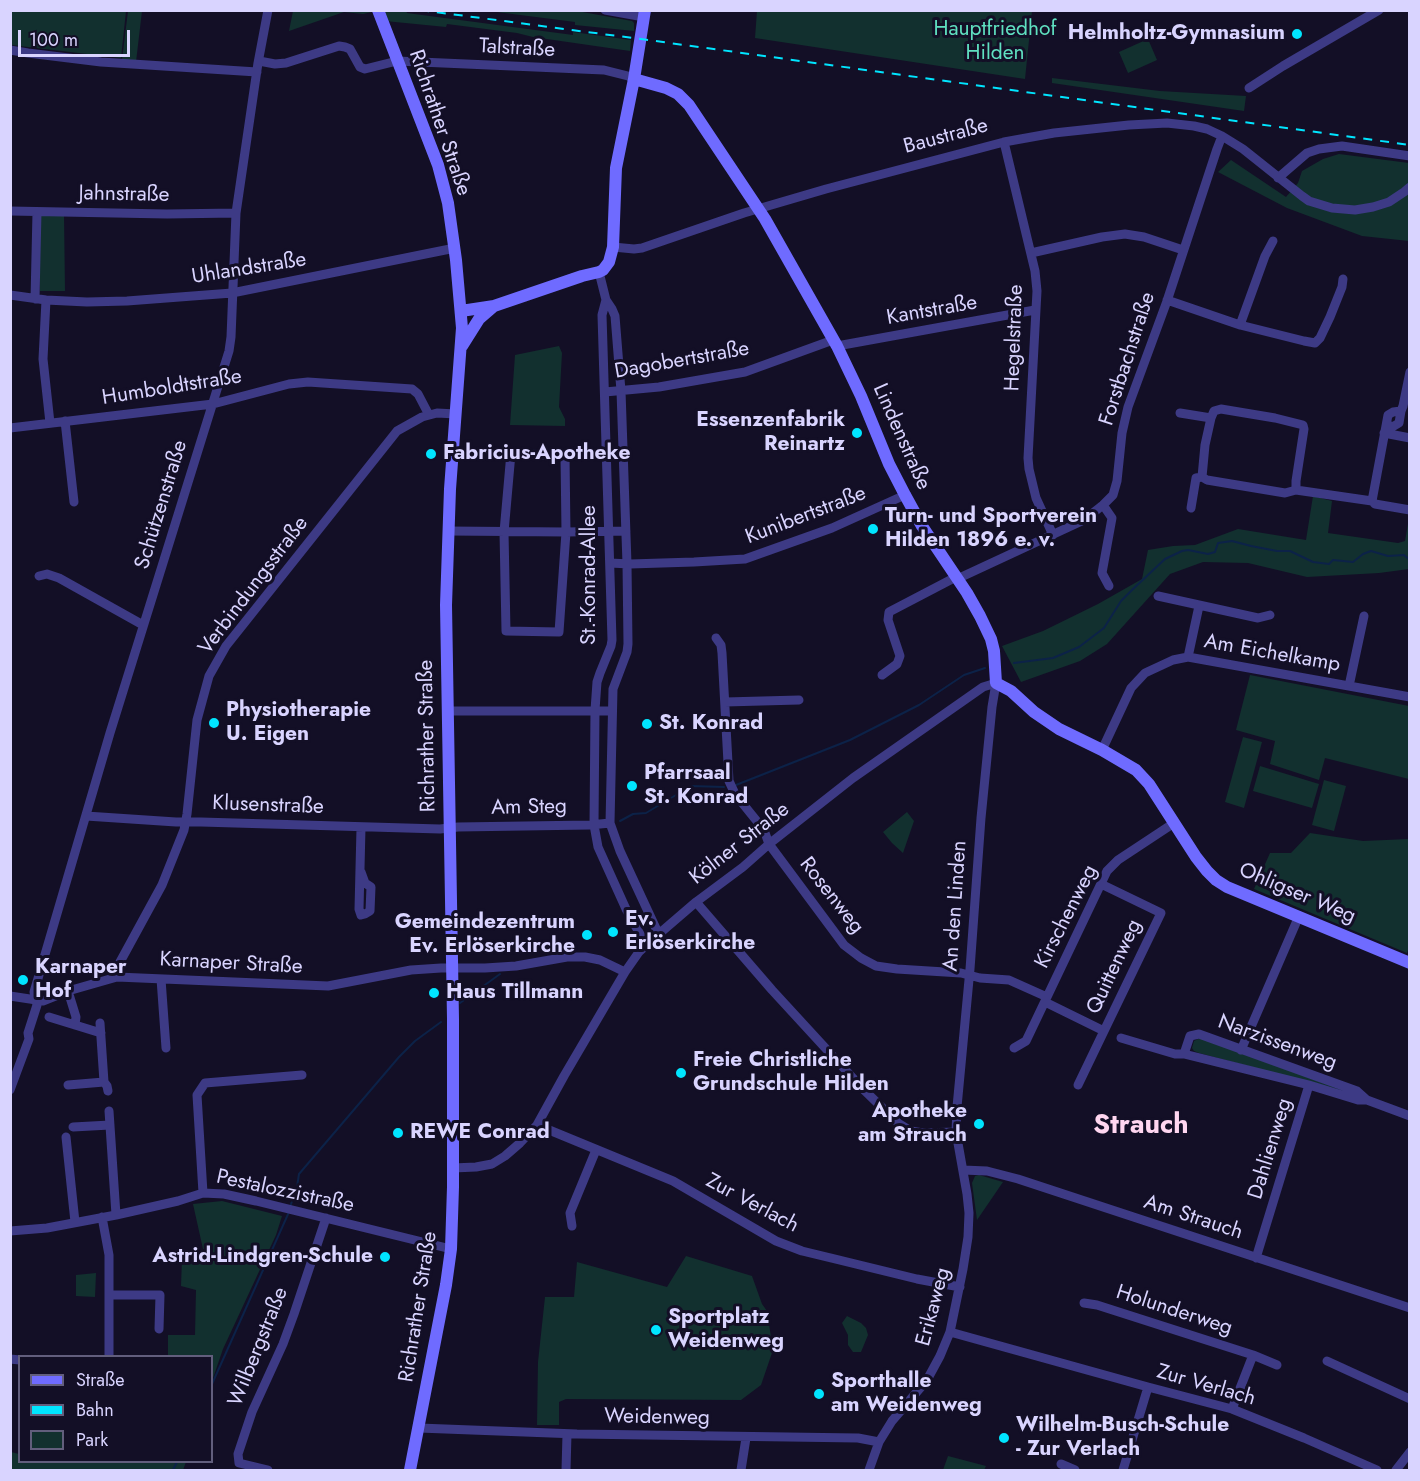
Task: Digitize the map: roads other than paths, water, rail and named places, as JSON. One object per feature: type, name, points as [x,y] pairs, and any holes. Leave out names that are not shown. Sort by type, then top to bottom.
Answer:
[{"type":"main road","name":"Richrather Straße","points":[[378,10],[438,165],[448,203],[461,311],[446,605],[452,968],[451,1249],[410,1470]]},
{"type":"main road","points":[[461,311],[494,306],[599,272],[609,262],[613,247],[615,177],[630,77],[644,14]]},
{"type":"main road","name":"Lindenstraße","points":[[630,77],[666,88],[678,94],[689,105],[765,219],[835,343],[905,495],[922,526],[980,616],[991,639],[996,660],[996,683]]},
{"type":"main road","points":[[460,349],[471,329],[494,306]]},
{"type":"main road","points":[[461,311],[469,318],[479,319]]},
{"type":"main road","name":"Ohligser Weg","points":[[996,683],[1011,691],[1034,712],[1059,729],[1136,770],[1149,784],[1196,857],[1216,880],[1410,963]]},
{"type":"street","name":"Schützenstraße","points":[[10,1090],[28,1039],[27,1033],[37,1005],[35,989],[110,733],[229,351],[236,213],[268,10]]},
{"type":"street","points":[[605,10],[644,14]]},
{"type":"street","points":[[1249,88],[1379,10]]},
{"type":"street","name":"Talstraße","points":[[259,61],[275,64],[286,63],[345,46],[350,49],[360,67],[365,69],[397,61],[604,70],[630,77]]},
{"type":"street","points":[[10,50],[101,62],[257,72]]},
{"type":"street","name":"Baustraße","points":[[613,247],[642,248],[757,209],[1004,142],[1054,133],[1167,123],[1194,126],[1222,136],[1243,149],[1302,196],[1332,208],[1355,210],[1373,207],[1389,202],[1410,187]]},
{"type":"street","name":"Forstbachstraße","points":[[882,675],[897,664],[900,656],[888,620],[889,612],[956,578],[1084,520],[1103,506],[1113,495],[1128,407],[1222,136]]},
{"type":"street","name":"Hegelstraße","points":[[1004,142],[1035,271],[1037,291],[1028,458],[1036,498],[1053,535]]},
{"type":"street","points":[[1278,178],[1307,153],[1319,148],[1342,146],[1410,156]]},
{"type":"street","name":"Jahnstraße","points":[[10,211],[236,213]]},
{"type":"street","points":[[35,298],[37,212]]},
{"type":"street","points":[[1031,253],[1125,234],[1144,237],[1183,250]]},
{"type":"street","points":[[1240,325],[1265,256],[1273,241]]},
{"type":"street","name":"Uhlandstraße","points":[[10,295],[87,302],[232,293],[455,248]]},
{"type":"street","name":"St.-Konrad-Allee","points":[[599,272],[606,300],[615,316],[621,391],[627,531],[628,644],[613,689],[610,823],[620,851],[659,935]]},
{"type":"street","points":[[1167,300],[1240,325],[1315,343],[1320,338],[1330,317],[1343,279]]},
{"type":"street","points":[[46,300],[43,358],[50,423]]},
{"type":"street","name":"St.-Konrad-Allee","points":[[606,300],[602,315],[612,640],[598,677],[594,825],[598,847],[626,909],[646,945]]},
{"type":"street","name":"Kantstraße","points":[[835,343],[1035,310]]},
{"type":"street","name":"Dagobertstraße","points":[[605,392],[659,387],[745,372],[835,343]]},
{"type":"street","points":[[1372,501],[1388,415],[1401,411],[1410,372]]},
{"type":"street","name":"Humboldtstraße","points":[[10,428],[213,404],[289,384],[308,382],[412,389],[418,394],[429,415]]},
{"type":"street","points":[[1202,477],[1211,418],[1214,411],[1221,409],[1303,425],[1296,490]]},
{"type":"street","points":[[1180,413],[1211,418]]},
{"type":"street","name":"Verbindungsstraße","points":[[117,976],[120,962],[162,885],[186,823],[197,720],[209,676],[226,646],[398,432],[415,420],[429,415],[456,414]]},
{"type":"street","points":[[65,421],[74,502]]},
{"type":"street","points":[[1385,430],[1410,438]]},
{"type":"street","points":[[511,453],[565,456],[566,532],[559,632],[506,631],[504,532],[511,453]]},
{"type":"street","points":[[1191,508],[1196,478],[1202,477],[1207,480],[1285,493],[1296,490],[1372,501],[1375,504],[1410,510]]},
{"type":"street","name":"Kunibertstraße","points":[[610,563],[709,562],[745,559],[832,528],[905,495]]},
{"type":"street","points":[[1103,506],[1112,518],[1102,573],[1109,586]]},
{"type":"street","points":[[448,531],[627,531]]},
{"type":"street","points":[[39,576],[47,574],[59,578],[144,625]]},
{"type":"street","name":"Am Eichelkamp","points":[[1158,596],[1258,618],[1270,615]]},
{"type":"street","name":"Am Eichelkamp","points":[[1188,657],[1199,606]]},
{"type":"street","name":"Am Eichelkamp","points":[[1349,686],[1364,616]]},
{"type":"street","name":"Rosenweg","points":[[716,638],[721,645],[722,653],[729,781],[735,794],[764,830],[769,844],[844,945],[876,966],[961,973],[980,978],[1013,981],[1046,1000]]},
{"type":"street","name":"Am Eichelkamp","points":[[1102,750],[1131,688],[1145,673],[1159,665],[1188,657],[1410,698]]},
{"type":"street","name":"Kölner Straße","points":[[453,1168],[492,1164],[520,1143],[537,1125],[626,972],[646,945],[696,902],[853,778],[982,687],[996,683]]},
{"type":"street","name":"An den Linden","points":[[956,1132],[981,818],[996,683]]},
{"type":"street","points":[[724,702],[799,700]]},
{"type":"street","points":[[447,711],[612,711]]},
{"type":"street","name":"Klusenstraße","points":[[86,816],[186,823],[449,828]]},
{"type":"street","name":"Am Steg","points":[[449,828],[610,823]]},
{"type":"street","name":"Kirschenweg","points":[[1014,1048],[1026,1041],[1107,872],[1118,860],[1174,823]]},
{"type":"street","points":[[361,828],[361,873]]},
{"type":"street","name":"Quittenweg","points":[[1078,1085],[1161,913],[1101,884]]},
{"type":"street","points":[[696,902],[862,1089],[898,1123],[911,1131],[923,1133],[956,1132]]},
{"type":"street","points":[[1241,1050],[1299,916]]},
{"type":"street","name":"Karnaper Straße","points":[[10,996],[43,1000],[117,976],[328,986],[411,970],[505,967],[567,957],[600,960],[626,972]]},
{"type":"street","points":[[161,979],[166,1048]]},
{"type":"street","points":[[68,991],[76,1017],[75,1025]]},
{"type":"street","name":"Quittenweg","points":[[1046,1000],[1104,1031]]},
{"type":"street","points":[[49,1017],[75,1025],[101,1028],[104,1082],[108,1086],[108,1091]]},
{"type":"street","name":"Narzissenweg","points":[[1184,1054],[1190,1036],[1199,1034],[1357,1091],[1367,1100]]},
{"type":"street","name":"Narzissenweg","points":[[1121,1038],[1175,1054],[1184,1054],[1309,1085],[1358,1100],[1367,1100],[1410,1116]]},
{"type":"street","points":[[203,1193],[197,1095],[205,1083],[302,1075]]},
{"type":"street","points":[[68,1085],[104,1082]]},
{"type":"street","name":"Dahlienweg","points":[[1256,1258],[1309,1085]]},
{"type":"street","points":[[109,1111],[116,1215]]},
{"type":"street","points":[[73,1127],[110,1125]]},
{"type":"street","name":"Zur Verlach","points":[[537,1125],[673,1181],[771,1239],[802,1251],[960,1287]]},
{"type":"street","name":"Erikaweg","points":[[869,1470],[879,1443],[892,1421],[927,1380],[950,1332],[960,1287],[969,1222],[967,1194],[956,1132]]},
{"type":"street","points":[[66,1137],[75,1222]]},
{"type":"street","points":[[572,1226],[570,1213],[596,1149]]},
{"type":"street","name":"Am Strauch","points":[[963,1170],[987,1171],[1018,1179],[1410,1308]]},
{"type":"street","name":"Pestalozzistraße","points":[[10,1231],[47,1228],[116,1215],[203,1193],[224,1194],[451,1249]]},
{"type":"street","points":[[102,1217],[109,1256],[109,1355]]},
{"type":"street","name":"Wilbergstraße","points":[[268,1470],[240,1462],[238,1454],[252,1412],[283,1344],[326,1218]]},
{"type":"street","points":[[109,1295],[160,1295],[159,1329]]},
{"type":"street","name":"Holunderweg","points":[[1084,1303],[1098,1305],[1253,1355],[1277,1365]]},
{"type":"street","name":"Zur Verlach","points":[[950,1332],[1232,1409],[1377,1470]]},
{"type":"street","name":"Holunderweg","points":[[1232,1409],[1253,1355]]},
{"type":"street","points":[[1328,1361],[1410,1399]]},
{"type":"street","points":[[1123,1470],[1148,1387]]},
{"type":"street","name":"Weidenweg","points":[[419,1428],[567,1434],[858,1438],[879,1443]]},
{"type":"street","points":[[566,1470],[567,1434]]},
{"type":"street","points":[[741,1470],[746,1438]]},
{"type":"street","points":[[1396,1470],[1410,1452]]},
{"type":"street","points":[[1061,1464],[1075,1470]]},
{"type":"waterway","points":[[1014,663],[1053,658],[1079,647],[1104,628],[1121,601],[1165,559],[1182,551],[1208,554],[1215,552],[1218,543],[1232,541],[1277,551],[1290,551],[1313,562],[1329,564],[1333,560],[1353,562],[1371,551],[1388,556],[1404,555],[1410,560]]},
{"type":"waterway","points":[[736,785],[850,740],[919,705],[964,675],[985,668]]},
{"type":"waterway","points":[[620,821],[633,814],[646,813],[691,786],[724,787]]},
{"type":"waterway","points":[[460,1003],[500,974]]},
{"type":"waterway","points":[[290,1207],[299,1174],[399,1057],[415,1041],[441,1022]]},
{"type":"waterway","points":[[213,1382],[289,1212]]},
{"type":"waterway","points":[[173,1470],[176,1463]]},
{"type":"railway","points":[[420,10],[1410,145]]},
{"type":"place","name":"Helmholtz-Gymnasium","points":[[1297,34]]},
{"type":"place","name":"Essenzenfabrik Reinartz","points":[[857,433]]},
{"type":"place","name":"Fabricius-Apotheke","points":[[431,454]]},
{"type":"place","name":"Turn- und Sportverein Hilden 1896 e. v.","points":[[873,529]]},
{"type":"place","name":"Physiotherapie U. Eigen","points":[[214,723]]},
{"type":"place","name":"St. Konrad","points":[[647,724]]},
{"type":"place","name":"Pfarrsaal St. Konrad","points":[[632,786]]},
{"type":"place","name":"Ev. Erlöserkirche","points":[[613,932]]},
{"type":"place","name":"Gemeindezentrum Ev. Erlöserkirche","points":[[587,935]]},
{"type":"place","name":"Karnaper Hof","points":[[23,980]]},
{"type":"place","name":"Haus Tillmann","points":[[434,993]]},
{"type":"place","name":"Freie Christliche Grundschule Hilden","points":[[681,1073]]},
{"type":"place","name":"Apotheke am Strauch","points":[[979,1124]]},
{"type":"place","name":"REWE Conrad","points":[[398,1133]]},
{"type":"place","name":"Astrid-Lindgren-Schule","points":[[385,1257]]},
{"type":"place","name":"Sportplatz Weidenweg","points":[[656,1330]]},
{"type":"place","name":"Sporthalle am Weidenweg","points":[[819,1394]]},
{"type":"place","name":"Wilhelm-Busch-Schule - Zur Verlach","points":[[1004,1438]]},
{"type":"district","name":"Strauch","points":[[1141,1126]]},
{"type":"park label","name":"Hauptfriedhof Hilden","points":[[995,42]]}]
